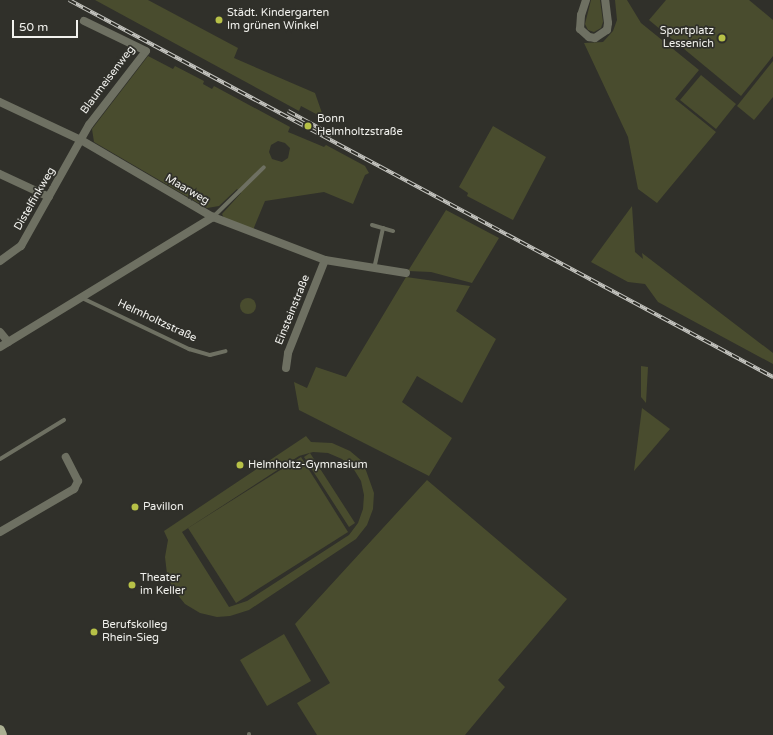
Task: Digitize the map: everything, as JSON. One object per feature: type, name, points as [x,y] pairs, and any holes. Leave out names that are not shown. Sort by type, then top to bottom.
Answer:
[{"type":"main road","points":[[0,730],[2,735]]},
{"type":"street","points":[[586,0],[581,15],[580,29],[589,37],[595,38],[606,30],[608,23],[605,0]]},
{"type":"street","name":"Blaumeisenweg","points":[[81,140],[89,125],[146,51],[84,21]]},
{"type":"street","name":"Maarweg","points":[[0,102],[81,140],[213,217],[325,260],[406,274]]},
{"type":"street","name":"Distelfinkweg","points":[[0,260],[21,246],[81,140]]},
{"type":"street","points":[[0,174],[49,197]]},
{"type":"street","points":[[0,347],[213,217]]},
{"type":"street","name":"Einsteinstraße","points":[[286,368],[288,353],[325,260]]},
{"type":"street","points":[[0,332],[8,342]]},
{"type":"street","points":[[0,532],[74,489],[78,481],[66,457]]},
{"type":"lane","points":[[213,217],[264,167]]},
{"type":"lane","points":[[372,225],[393,231]]},
{"type":"lane","points":[[374,269],[383,228]]},
{"type":"lane","name":"Helmholtzstraße","points":[[82,298],[189,349],[210,355],[226,351]]},
{"type":"lane","points":[[0,459],[64,420]]},
{"type":"green space","points":[[95,0],[148,0],[238,48],[234,58],[315,93],[322,113],[318,115],[301,106],[299,111]]},
{"type":"green space","points":[[591,0],[600,0],[603,22],[601,28],[594,32],[588,30],[585,24]]},
{"type":"green space","points":[[615,0],[627,0],[641,23],[699,70],[675,99],[716,132],[657,203],[638,189],[628,137],[584,43],[603,42],[613,31],[617,20]]},
{"type":"green space","name":"Sportplatz Lessenich","points":[[666,0],[749,0],[773,20],[773,56],[741,96],[649,20]]},
{"type":"green space","points":[[148,56],[173,69],[175,66],[204,81],[203,84],[212,89],[214,86],[290,127],[288,132],[324,147],[326,145],[365,166],[369,173],[365,175],[353,204],[324,192],[265,201],[253,230],[224,218],[222,214],[241,193],[237,189],[219,206],[207,208],[94,142],[92,129]],"holes":[[[278,141],[285,143],[290,148],[288,158],[282,162],[272,159],[269,152],[271,145]]]},
{"type":"green space","points":[[773,61],[773,97],[754,120],[737,106]]},
{"type":"green space","points":[[701,75],[736,104],[716,129],[680,100]]},
{"type":"green space","points":[[493,126],[546,157],[513,220],[467,196],[468,193],[459,187]]},
{"type":"green space","points":[[632,206],[635,252],[643,259],[642,253],[773,353],[773,364],[658,302],[645,284],[628,282],[591,262]]},
{"type":"green space","points":[[446,210],[499,238],[472,283],[431,272],[408,271]]},
{"type":"green space","points":[[406,277],[470,286],[456,311],[496,339],[462,403],[417,376],[402,402],[452,438],[429,476],[299,410],[294,382],[307,388],[316,367],[346,377]]},
{"type":"green space","points":[[248,298],[255,303],[256,306],[251,313],[248,314],[241,309],[240,306],[245,299]]},
{"type":"green space","points":[[641,366],[648,367],[646,403],[641,397]]},
{"type":"green space","points":[[642,408],[670,429],[634,471]]},
{"type":"green space","points":[[306,436],[311,442],[332,443],[350,451],[363,462],[374,493],[373,509],[367,525],[356,539],[249,610],[230,616],[217,617],[200,613],[185,604],[173,589],[167,574],[165,557],[168,540],[164,531]],"holes":[[[313,452],[328,453],[342,459],[353,468],[361,481],[364,495],[363,509],[358,523],[349,535],[247,601],[229,607],[182,532],[299,456]]]},
{"type":"green space","points":[[310,453],[355,523],[349,527],[304,457]]},
{"type":"green space","points":[[301,457],[348,532],[236,603],[188,528]]},
{"type":"green space","points":[[427,480],[567,599],[498,680],[505,687],[465,735],[317,735],[297,703],[330,683],[295,624]]},
{"type":"green space","points":[[284,634],[311,681],[267,706],[240,660]]},
{"type":"railway","points":[[69,0],[773,377]]},
{"type":"railway","points":[[288,111],[332,135]]},
{"type":"place","name":"Städt. Kindergarten Im grünen Winkel","points":[[219,20]]},
{"type":"place","name":"Sportplatz Lessenich","points":[[722,38]]},
{"type":"place","name":"Bonn Helmholtzstraße","points":[[308,126]]},
{"type":"place","name":"Helmholtz-Gymnasium","points":[[240,465]]},
{"type":"place","name":"Pavillon","points":[[135,507]]},
{"type":"place","name":"Theater im Keller","points":[[132,585]]},
{"type":"place","name":"Berufskolleg Rhein-Sieg","points":[[94,632]]}]
